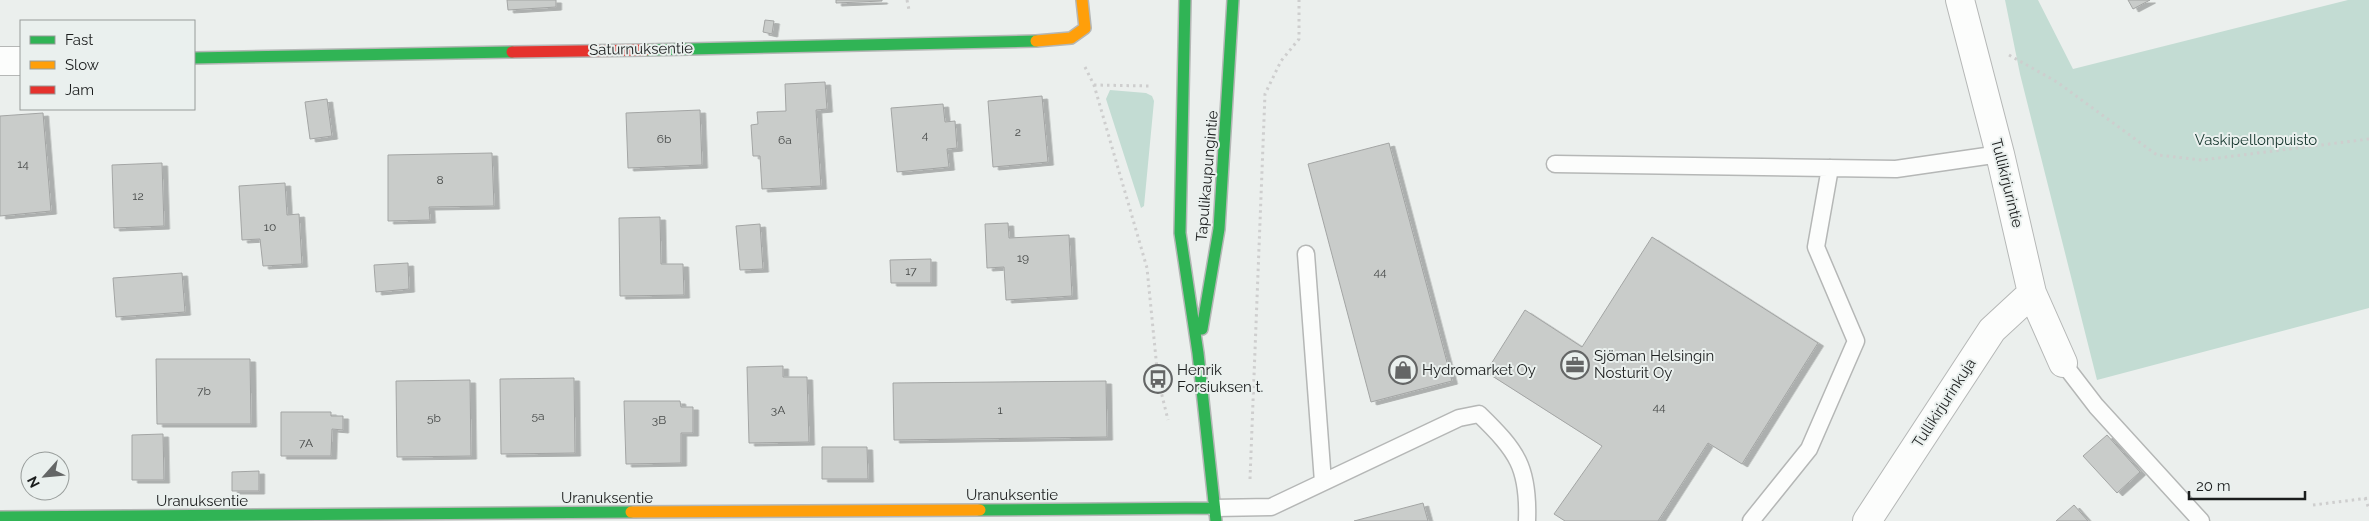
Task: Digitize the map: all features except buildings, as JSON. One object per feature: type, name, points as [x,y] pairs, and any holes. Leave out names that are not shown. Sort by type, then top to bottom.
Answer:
[{"type":"street","name":"Saturnuksentie","points":[[195,58],[1011,44],[1071,38],[1085,28],[1082,0]]},
{"type":"street","name":"Tapulikaupungintie","points":[[1185,0],[1180,233],[1198,353],[1215,514]]},
{"type":"street","name":"Tapulikaupungintie","points":[[1198,353],[1219,229],[1233,0]]},
{"type":"street","name":"Tullikirjurintie","points":[[1960,0],[2000,154],[2032,293],[2064,363]]},
{"type":"street","points":[[0,61],[20,61]]},
{"type":"street","name":"Tullikirjurinkuja","points":[[1867,521],[1992,330],[2032,293]]},
{"type":"street","name":"Uranuksentie","points":[[0,517],[1215,514]]},
{"type":"lane","points":[[1556,164],[1896,169],[2000,154]]},
{"type":"lane","points":[[1751,521],[1809,449],[1856,341],[1816,247],[1830,168]]},
{"type":"lane","points":[[1306,254],[1323,482]]},
{"type":"lane","points":[[2064,363],[2096,406],[2200,521]]},
{"type":"lane","points":[[1215,514],[1250,507],[1273,514],[1323,482],[1459,418],[1479,414],[1504,438],[1524,470],[1528,499],[1527,521]]},
{"type":"path","points":[[1250,507],[1250,444],[1265,94],[1281,62],[1298,39],[1299,0]]},
{"type":"path","points":[[1071,38],[1094,85],[1147,268],[1158,379],[1171,428]]},
{"type":"path","points":[[2011,55],[2057,82],[2157,155],[2202,160],[2369,139]]},
{"type":"path","points":[[1094,85],[1152,86]]},
{"type":"path","points":[[2313,505],[2367,498],[2369,509]]},
{"type":"green space","name":"Vaskipellonpuisto","points":[[2005,0],[2038,0],[2073,69],[2348,0],[2369,0],[2369,308],[2097,380],[2020,74]]},
{"type":"green space","points":[[1110,90],[1146,93],[1152,96],[1154,101],[1144,206],[1141,208],[1106,99]]},
{"type":"traffic: fast","points":[[1185,0],[1180,233],[1198,353],[1216,521]]},
{"type":"traffic: fast","points":[[1202,329],[1219,229],[1233,0]]},
{"type":"traffic: fast","points":[[646,50],[1036,41]]},
{"type":"traffic: fast","points":[[195,58],[512,52]]},
{"type":"traffic: fast","points":[[980,510],[1214,508]]},
{"type":"traffic: fast","points":[[0,517],[631,512]]},
{"type":"traffic: slow","points":[[1036,41],[1071,38],[1085,28],[1082,0]]},
{"type":"traffic: slow","points":[[631,512],[980,510]]},
{"type":"traffic: jam","points":[[512,52],[646,50]]},
{"type":"place","name":"Sjöman Helsingin Nosturit Oy","points":[[1575,365]]},
{"type":"place","name":"Hydromarket Oy","points":[[1403,370]]},
{"type":"place","name":"Henrik Forsiuksen t.","points":[[1158,379]]}]
